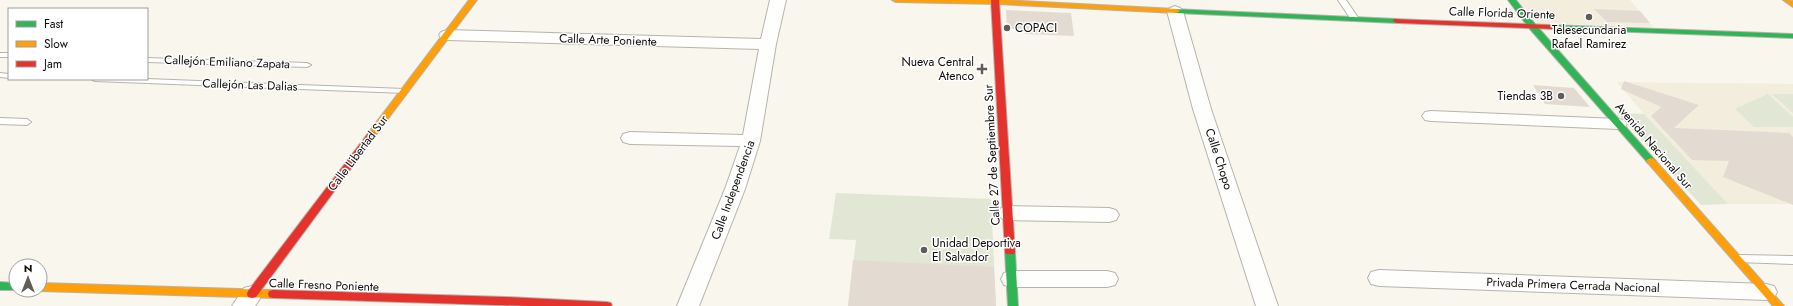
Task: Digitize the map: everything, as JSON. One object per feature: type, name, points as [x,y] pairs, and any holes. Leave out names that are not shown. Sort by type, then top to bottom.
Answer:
[{"type":"main road","name":"Calle Libertad Sur","points":[[248,300],[473,0]]},
{"type":"main road","name":"Calle Florida Oriente","points":[[896,0],[995,1],[1355,19],[1793,36]]},
{"type":"main road","name":"Avenida Nacional Sur","points":[[1512,0],[1532,26],[1773,299]]},
{"type":"main road","points":[[1787,0],[1793,5]]},
{"type":"main road","name":"Calle 27 de Septiembre Sur","points":[[995,1],[1013,306]]},
{"type":"main road","name":"Calle Fresno Poniente","points":[[48,288],[248,300],[506,301],[607,306]]},
{"type":"street","name":"Calle Independencia","points":[[688,306],[735,190],[751,140],[768,44],[778,0]]},
{"type":"street","name":"Calle Chopo","points":[[1175,11],[1202,109],[1267,306]]},
{"type":"street","name":"Calle Arte Poniente","points":[[447,35],[768,44]]},
{"type":"street","points":[[1431,116],[1618,124]]},
{"type":"street","points":[[630,138],[751,140]]},
{"type":"street","points":[[1008,213],[1109,215]]},
{"type":"street","name":"Privada Primera Cerrada Nacional","points":[[1379,278],[1773,299]]},
{"type":"street","points":[[1012,279],[1107,280]]},
{"type":"lane","points":[[1342,0],[1355,19]]},
{"type":"lane","name":"Callejón Emiliano Zapata","points":[[148,60],[307,65]]},
{"type":"lane","name":"Callejón Las Dalias","points":[[121,80],[405,91]]},
{"type":"lane","points":[[0,121],[27,122]]},
{"type":"lane","points":[[1737,259],[1793,260]]},
{"type":"shaded area","name":"Telesecundaria Rafael Ramirez","points":[[1518,0],[1630,0],[1653,27],[1538,23]]},
{"type":"shaded area","points":[[1617,82],[1793,84],[1793,204],[1728,204],[1644,114]]},
{"type":"green space","points":[[1768,94],[1793,117],[1793,127],[1754,127],[1735,109]]},
{"type":"green space","points":[[1772,94],[1793,94],[1793,113]]},
{"type":"green space","points":[[1617,113],[1644,114],[1728,204],[1701,205]]},
{"type":"green space","name":"Unidad Deportiva El Salvador","points":[[836,193],[991,199],[996,306],[848,306],[856,240],[829,239]]},
{"type":"building","points":[[1594,9],[1640,11],[1650,23],[1607,22]]},
{"type":"building","points":[[1006,10],[1071,13],[1074,36],[1025,34],[1025,29],[1007,29]]},
{"type":"building","points":[[1624,81],[1699,105],[1674,128],[1789,133],[1793,137],[1793,205],[1723,177],[1729,161],[1692,160],[1651,116],[1661,107],[1621,89]]},
{"type":"building","name":"Tiendas 3B","points":[[1533,85],[1574,88],[1590,107],[1545,104]]},
{"type":"building","points":[[853,260],[994,267],[996,306],[848,306]]},
{"type":"traffic: fast","points":[[1512,0],[1532,26],[1651,161]]},
{"type":"traffic: fast","points":[[1176,11],[1397,21]]},
{"type":"traffic: fast","points":[[1553,27],[1793,36]]},
{"type":"traffic: fast","points":[[1010,252],[1013,306]]},
{"type":"traffic: fast","points":[[0,286],[8,286]]},
{"type":"traffic: slow","points":[[372,134],[473,0]]},
{"type":"traffic: slow","points":[[896,0],[998,2],[1176,11]]},
{"type":"traffic: slow","points":[[1787,0],[1793,5]]},
{"type":"traffic: slow","points":[[1651,161],[1779,306]]},
{"type":"traffic: slow","points":[[48,287],[273,294]]},
{"type":"traffic: jam","points":[[995,0],[1010,252]]},
{"type":"traffic: jam","points":[[1397,21],[1553,27]]},
{"type":"traffic: jam","points":[[252,294],[372,134]]},
{"type":"traffic: jam","points":[[273,294],[506,301],[607,306]]},
{"type":"place","name":"Telesecundaria Rafael Ramirez","points":[[1589,17]]},
{"type":"place","name":"COPACI","points":[[1007,28]]},
{"type":"place","name":"Nueva Central Atenco","points":[[982,69]]},
{"type":"place","name":"Tiendas 3B","points":[[1561,96]]},
{"type":"place","name":"Unidad Deportiva El Salvador","points":[[924,250]]}]
